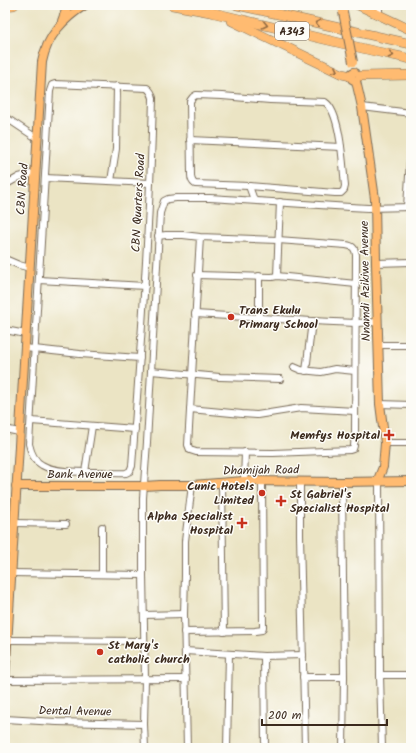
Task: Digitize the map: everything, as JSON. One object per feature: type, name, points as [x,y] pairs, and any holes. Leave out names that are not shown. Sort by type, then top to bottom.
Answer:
[{"type":"highway","points":[[5,6],[14,5]]},
{"type":"highway","name":"A343","points":[[172,5],[210,12],[411,59]]},
{"type":"highway","name":"A343","points":[[237,5],[411,44]]},
{"type":"highway","points":[[358,5],[411,30]]},
{"type":"highway","points":[[210,12],[342,74],[355,76],[411,75]]},
{"type":"main road","points":[[61,24],[68,5]]},
{"type":"main road","name":"CBN Road","points":[[5,679],[7,625],[15,523],[19,432],[43,58],[48,44],[61,24],[72,13],[85,5]]},
{"type":"main road","name":"Nnamdi Azikiwe Avenue","points":[[342,7],[362,107],[374,184],[376,208],[380,404],[385,443],[383,467],[379,476],[379,481]]},
{"type":"main road","name":"Dhamijah Road","points":[[144,486],[244,481],[411,481]]},
{"type":"main road","name":"Bank Avenue","points":[[16,486],[144,486]]},
{"type":"street","points":[[379,5],[379,15]]},
{"type":"street","name":"CBN Quarters Road","points":[[55,84],[117,86],[147,88],[152,93],[153,98],[145,286],[132,466],[130,471],[126,473],[56,470],[48,468],[35,459],[29,444],[50,91],[52,85],[55,84]]},
{"type":"street","points":[[111,181],[116,149],[117,86]]},
{"type":"street","points":[[196,95],[325,102],[329,105],[334,116],[342,147],[344,190],[341,193],[335,194],[249,186],[198,185],[193,183],[190,175],[190,140],[190,101],[196,95]]},
{"type":"street","points":[[362,107],[411,113]]},
{"type":"street","points":[[5,117],[38,138]]},
{"type":"street","points":[[190,140],[342,147]]},
{"type":"street","points":[[145,748],[143,574],[144,486],[158,236],[160,213],[164,201],[176,198],[210,198],[350,207],[409,207],[411,144]]},
{"type":"street","points":[[5,185],[20,177],[35,173]]},
{"type":"street","points":[[45,178],[150,183]]},
{"type":"street","points":[[249,186],[254,200]]},
{"type":"street","points":[[274,276],[280,202]]},
{"type":"street","points":[[158,236],[166,234],[278,240],[352,246],[356,250],[355,433],[353,449],[310,452],[196,452],[190,450],[188,445],[200,237]]},
{"type":"street","points":[[5,259],[30,268]]},
{"type":"street","points":[[376,263],[411,262]]},
{"type":"street","points":[[197,275],[274,276],[356,284]]},
{"type":"street","points":[[259,276],[259,318]]},
{"type":"street","points":[[39,280],[145,286]]},
{"type":"street","points":[[195,314],[356,323],[378,322]]},
{"type":"street","points":[[306,371],[312,321]]},
{"type":"street","points":[[5,330],[26,334]]},
{"type":"street","points":[[379,346],[411,345]]},
{"type":"street","points":[[25,348],[80,354],[140,358]]},
{"type":"street","points":[[294,367],[306,371],[322,372],[335,369],[355,371]]},
{"type":"street","points":[[151,371],[192,375],[280,379]]},
{"type":"street","points":[[380,404],[411,405]]},
{"type":"street","points":[[190,409],[257,415],[301,408],[355,411]]},
{"type":"street","points":[[31,421],[135,429]]},
{"type":"street","points":[[85,472],[92,426]]},
{"type":"street","points":[[5,429],[19,432]]},
{"type":"street","points":[[385,443],[411,443]]},
{"type":"street","points":[[244,481],[245,452]]},
{"type":"street","points":[[379,481],[382,748]]},
{"type":"street","points":[[184,632],[262,630],[262,482]]},
{"type":"street","points":[[300,482],[305,748]]},
{"type":"street","points":[[342,482],[344,677],[343,748]]},
{"type":"street","points":[[222,483],[224,632]]},
{"type":"street","points":[[187,748],[184,632],[185,542],[192,484]]},
{"type":"street","points":[[15,523],[66,524]]},
{"type":"street","points":[[102,527],[102,574]]},
{"type":"street","points":[[5,544],[13,547]]},
{"type":"street","points":[[11,573],[143,574]]},
{"type":"street","points":[[144,615],[184,614]]},
{"type":"street","points":[[7,640],[144,641]]},
{"type":"street","points":[[185,651],[264,656],[303,655]]},
{"type":"street","points":[[227,748],[229,654]]},
{"type":"street","points":[[264,656],[265,748]]},
{"type":"street","points":[[380,675],[411,675]]},
{"type":"street","points":[[303,677],[344,677]]},
{"type":"street","points":[[5,679],[186,679]]},
{"type":"street","name":"Dental Avenue","points":[[5,719],[144,724]]},
{"type":"place","name":"Trans Ekulu Primary School","points":[[231,317]]},
{"type":"place","name":"Memfys Hospital","points":[[389,435]]},
{"type":"place","name":"Cunic Hotels Limited","points":[[262,493]]},
{"type":"place","name":"St Gabriel's Specialist Hospital","points":[[281,501]]},
{"type":"place","name":"Alpha Specialist Hospital","points":[[242,523]]},
{"type":"place","name":"St Mary's catholic church","points":[[100,652]]}]
